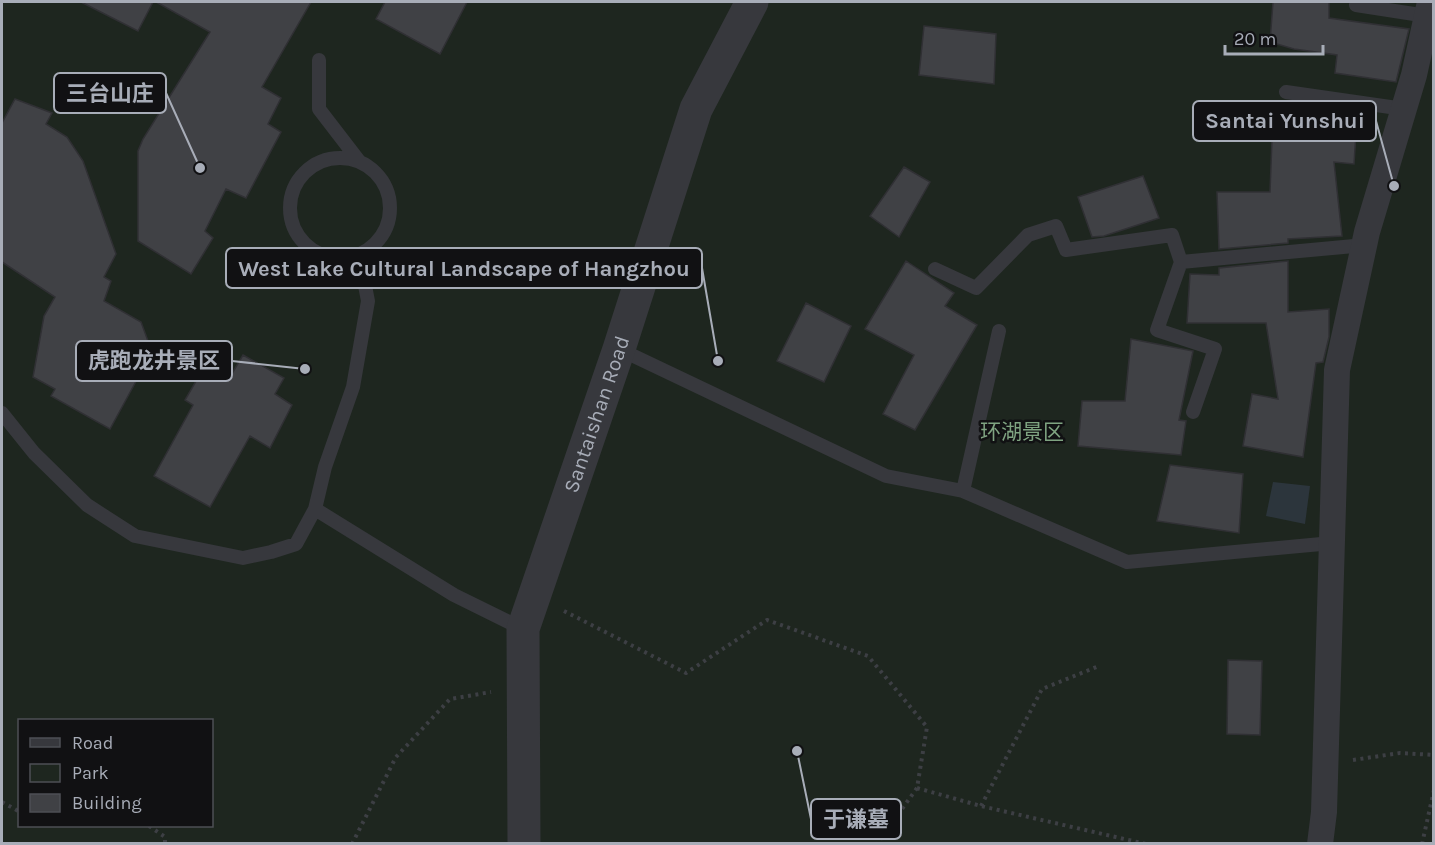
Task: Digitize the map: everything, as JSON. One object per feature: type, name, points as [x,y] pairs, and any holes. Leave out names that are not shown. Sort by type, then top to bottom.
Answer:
[{"type":"street","name":"Santaishan Road","points":[[524,843],[523,629],[619,349],[696,109],[752,2]]},
{"type":"street","points":[[1320,843],[1326,764],[1337,370],[1365,245],[1404,109],[1429,8]]},
{"type":"lane","points":[[1356,5],[1429,8]]},
{"type":"lane","points":[[318,60],[319,109],[359,161]]},
{"type":"lane","points":[[1286,92],[1404,109]]},
{"type":"lane","points":[[342,157],[359,161],[373,170],[384,183],[389,199],[390,216],[384,233],[373,246],[359,255],[342,259],[326,256],[311,249],[299,238],[291,224],[289,207],[291,191],[299,177],[311,166],[326,158],[342,157]]},
{"type":"lane","points":[[935,269],[976,288],[1028,235],[1056,226],[1066,250],[1172,235],[1181,262],[1157,330],[1215,349],[1193,412]]},
{"type":"lane","points":[[1181,262],[1365,245]]},
{"type":"lane","points":[[2,413],[34,453],[87,506],[135,536],[243,558],[296,544],[315,509],[325,467],[353,387],[368,301],[359,255]]},
{"type":"lane","points":[[963,491],[999,332]]},
{"type":"lane","points":[[619,349],[886,476],[963,491],[1127,562],[1332,543]]},
{"type":"lane","points":[[315,509],[454,595],[523,629]]},
{"type":"path","points":[[534,596],[686,673],[767,620],[868,656],[927,727],[917,788],[877,843]]},
{"type":"path","points":[[981,806],[1042,689],[1099,666]]},
{"type":"path","points":[[352,843],[396,757],[450,699],[523,687]]},
{"type":"path","points":[[1326,764],[1400,753],[1434,755]]},
{"type":"path","points":[[917,788],[981,806],[1146,843]]},
{"type":"path","points":[[1422,843],[1434,790]]},
{"type":"path","points":[[2,802],[18,811]]},
{"type":"path","points":[[152,827],[165,837],[165,843]]},
{"type":"green space","name":"环湖景区","points":[[2,2],[1433,2],[1433,843],[2,844]]},
{"type":"shaded area","points":[[1273,482],[1310,486],[1305,524],[1266,516]]},
{"type":"building","points":[[81,2],[153,2],[138,31]]},
{"type":"building","points":[[156,2],[311,2],[262,87],[281,98],[268,124],[281,132],[246,198],[226,189],[205,231],[213,238],[191,274],[138,241],[138,151],[143,139],[210,32]]},
{"type":"building","points":[[385,2],[467,2],[440,54],[376,19]]},
{"type":"building","points":[[1273,2],[1329,2],[1329,18],[1409,29],[1396,82],[1335,73],[1337,55],[1294,49],[1270,42]]},
{"type":"building","points":[[924,26],[996,34],[994,84],[919,75]]},
{"type":"building","points":[[15,99],[52,113],[46,124],[67,137],[83,161],[116,254],[104,277],[111,281],[104,301],[141,322],[152,352],[110,429],[51,396],[55,389],[33,377],[44,316],[55,297],[2,262],[2,123]]},
{"type":"building","points":[[1273,112],[1357,117],[1354,164],[1334,162],[1342,236],[1288,239],[1288,243],[1219,249],[1217,192],[1270,192]]},
{"type":"building","points":[[904,167],[930,182],[899,237],[870,216]]},
{"type":"building","points":[[1143,176],[1159,218],[1104,236],[1092,237],[1078,197]]},
{"type":"building","points":[[906,261],[954,293],[945,306],[977,325],[915,430],[883,414],[914,355],[865,329]]},
{"type":"building","points":[[1288,261],[1288,312],[1329,309],[1329,337],[1323,362],[1316,363],[1303,457],[1243,446],[1252,394],[1278,399],[1266,323],[1187,323],[1190,274],[1219,275],[1219,268]]},
{"type":"building","points":[[806,303],[851,326],[824,382],[777,361]]},
{"type":"building","points":[[1131,339],[1193,351],[1179,420],[1186,421],[1181,455],[1078,446],[1082,401],[1125,401]]},
{"type":"building","points":[[243,355],[284,378],[275,394],[292,405],[270,448],[250,436],[210,507],[154,476],[193,405],[185,400],[206,364],[230,377]]},
{"type":"building","points":[[1170,465],[1243,474],[1239,533],[1157,521]]},
{"type":"building","points":[[1228,660],[1262,661],[1260,735],[1227,734]]},
{"type":"place","name":"三台山庄","points":[[200,168]]},
{"type":"place","name":"Santai Yunshui","points":[[1394,186]]},
{"type":"place","name":"West Lake Cultural Landscape of Hangzhou","points":[[718,361]]},
{"type":"place","name":"虎跑龙井景区","points":[[305,369]]},
{"type":"place","name":"于谦墓","points":[[797,751]]}]
